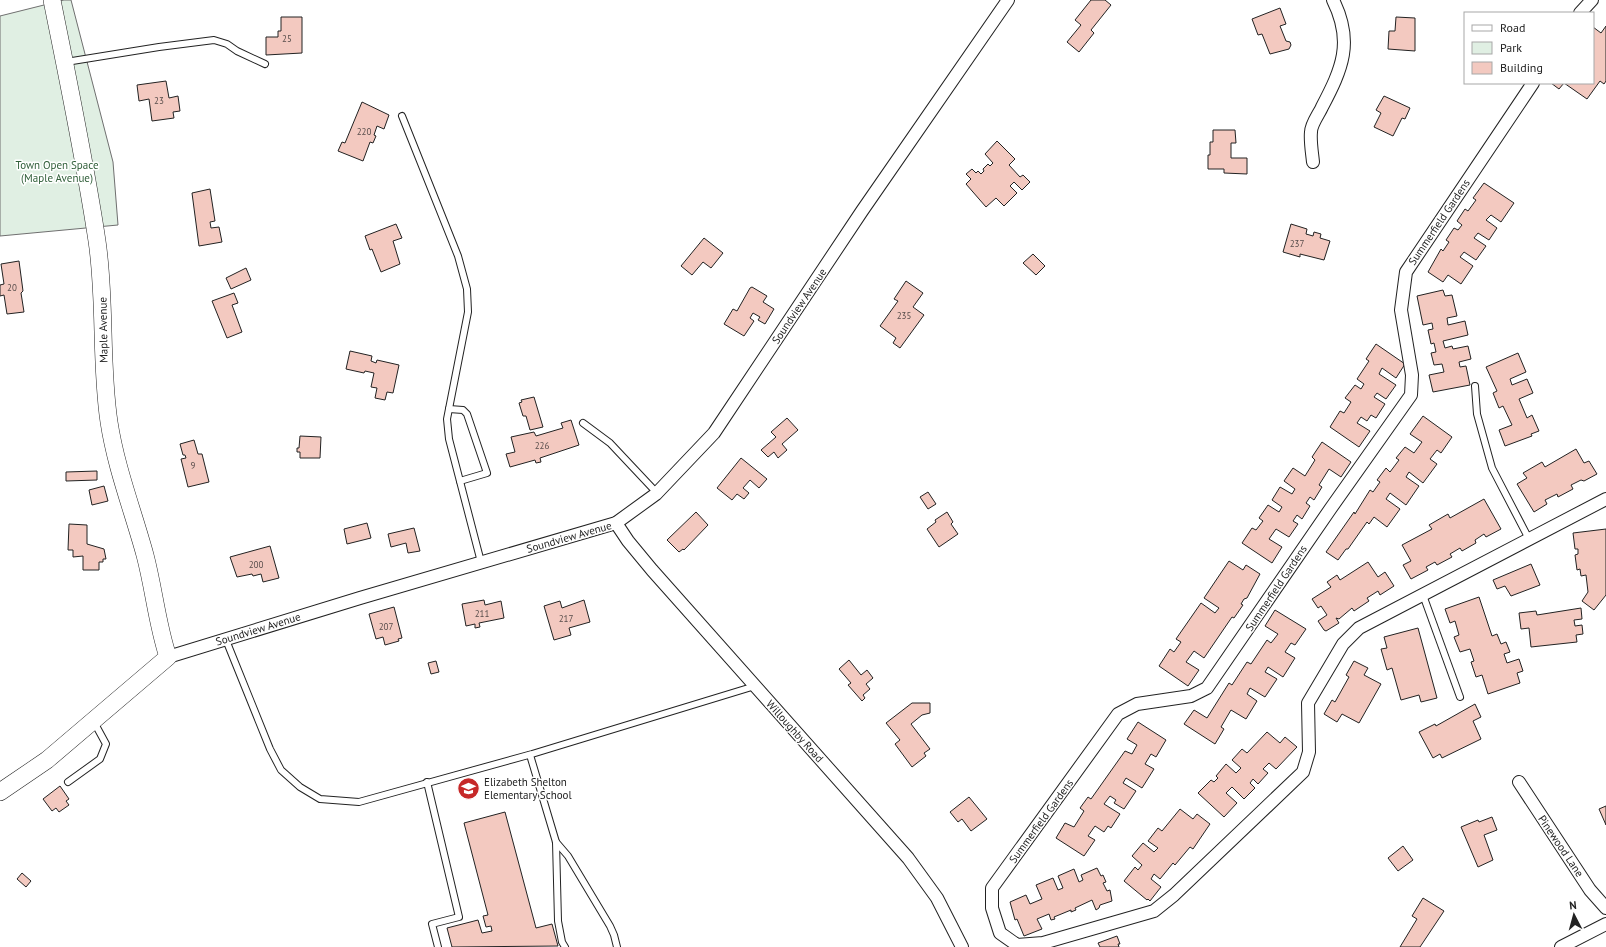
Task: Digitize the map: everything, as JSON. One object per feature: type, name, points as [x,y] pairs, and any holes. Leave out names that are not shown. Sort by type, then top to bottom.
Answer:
[{"type":"main road","name":"Maple Avenue","points":[[52,0],[99,256],[102,286],[104,368],[109,423],[119,466],[157,603],[162,638],[168,657]]},
{"type":"main road","name":"Soundview Avenue","points":[[0,792],[47,760],[168,657]]},
{"type":"street","name":"Soundview Avenue","points":[[168,657],[481,562],[616,523],[657,493],[714,433],[864,209],[1008,0]]},
{"type":"street","points":[[1313,162],[1310,130],[1339,75],[1343,62],[1344,47],[1341,19],[1333,0]]},
{"type":"street","points":[[1581,12],[1592,0]]},
{"type":"street","name":"Summerfield Gardens","points":[[1532,84],[1406,272],[1401,310],[1412,375],[1412,395],[1331,508],[1207,688],[1191,696],[1137,704],[1118,714],[992,888],[992,908],[1000,933],[1016,945],[1043,943],[1154,912],[1174,895],[1303,772],[1309,752],[1308,704],[1343,644],[1359,628],[1606,499]]},
{"type":"street","name":"Willoughby Road","points":[[616,523],[628,541],[652,570],[908,858],[937,898],[962,947]]},
{"type":"street","name":"Pinewood Lane","points":[[1518,782],[1590,890],[1606,908]]},
{"type":"street","points":[[1561,947],[1606,924]]},
{"type":"lane","points":[[64,62],[159,46],[214,40],[227,44],[237,51],[265,64]]},
{"type":"lane","points":[[402,116],[458,256],[467,289],[468,312],[447,420],[449,439],[481,562]]},
{"type":"lane","points":[[1475,386],[1477,414],[1492,468],[1529,539]]},
{"type":"lane","points":[[450,409],[462,410],[467,414],[487,473],[460,482]]},
{"type":"lane","points":[[583,423],[610,443],[657,493]]},
{"type":"lane","points":[[1423,594],[1460,697]]},
{"type":"lane","points":[[226,640],[270,749],[281,770],[300,787],[320,799],[359,802],[427,782],[530,755],[755,686]]},
{"type":"lane","points":[[68,782],[100,759],[106,744],[93,720]]},
{"type":"lane","points":[[530,755],[556,842],[558,921],[562,942],[565,947]]},
{"type":"lane","points":[[427,782],[459,917],[432,924],[438,947]]},
{"type":"lane","points":[[556,842],[568,856],[610,926],[617,947]]},
{"type":"green space","name":"Town Open Space (Maple Avenue)","points":[[64,0],[71,0],[113,162],[118,225],[0,236],[0,16]]},
{"type":"building","points":[[1091,0],[1105,0],[1111,5],[1091,30],[1094,33],[1079,52],[1067,42],[1081,25],[1075,20]]},
{"type":"building","points":[[1280,8],[1286,24],[1280,26],[1286,41],[1290,42],[1291,45],[1289,49],[1270,54],[1262,34],[1258,35],[1252,19]]},
{"type":"building","points":[[281,17],[302,17],[302,53],[266,55],[266,37],[278,37],[278,31],[281,31]]},
{"type":"building","points":[[1396,17],[1415,18],[1415,51],[1388,49],[1389,31],[1395,31]]},
{"type":"building","points":[[1606,26],[1606,81],[1604,84],[1600,81],[1587,99],[1565,84],[1594,84],[1594,28],[1601,33]]},
{"type":"building","points":[[166,81],[169,98],[178,96],[180,111],[173,112],[174,118],[152,121],[149,99],[139,101],[137,85]]},
{"type":"building","points":[[1552,84],[1563,84],[1559,89]]},
{"type":"building","points":[[1384,96],[1410,108],[1405,119],[1402,118],[1393,136],[1374,127],[1381,113],[1376,110]]},
{"type":"building","points":[[362,102],[389,115],[384,129],[377,126],[374,135],[376,136],[373,143],[370,142],[363,161],[338,151],[342,142],[345,143]]},
{"type":"building","points":[[1213,130],[1235,130],[1236,143],[1231,143],[1231,158],[1247,158],[1247,174],[1224,173],[1224,169],[1208,169],[1208,155],[1210,155],[1210,142],[1213,142]]},
{"type":"building","points":[[997,141],[1015,159],[1009,165],[1020,177],[1023,175],[1030,182],[1022,190],[1014,182],[1010,186],[1017,193],[1004,206],[996,198],[986,207],[966,184],[971,179],[966,174],[972,169],[976,173],[978,171],[981,174],[984,171],[983,169],[988,164],[990,166],[993,163],[985,154]]},
{"type":"building","points":[[1484,183],[1514,203],[1501,222],[1491,215],[1486,220],[1497,228],[1489,240],[1478,233],[1474,238],[1486,246],[1476,260],[1464,252],[1460,257],[1473,266],[1461,284],[1448,275],[1443,282],[1428,272],[1441,249],[1443,251],[1449,242],[1446,240],[1454,228],[1458,230],[1462,225],[1457,221],[1465,209],[1468,211],[1476,200],[1473,198]]},
{"type":"building","points":[[210,189],[215,221],[210,222],[211,228],[219,227],[222,242],[199,246],[192,193]]},
{"type":"building","points":[[396,224],[402,238],[393,241],[400,264],[381,272],[365,236]]},
{"type":"building","points":[[1291,224],[1307,229],[1306,234],[1313,236],[1314,232],[1321,234],[1320,238],[1330,241],[1324,260],[1300,254],[1300,257],[1283,252]]},
{"type":"building","points":[[704,238],[723,253],[711,268],[703,262],[692,275],[681,266]]},
{"type":"building","points":[[1033,254],[1045,266],[1036,275],[1023,263]]},
{"type":"building","points":[[19,261],[24,312],[7,314],[4,295],[0,296],[0,285],[4,284],[1,264]]},
{"type":"building","points":[[246,268],[251,280],[231,289],[226,278]]},
{"type":"building","points":[[906,281],[923,293],[913,307],[924,315],[900,348],[893,343],[896,338],[880,326],[898,301],[894,299]]},
{"type":"building","points":[[752,287],[767,296],[763,302],[774,309],[765,324],[758,320],[760,317],[753,313],[750,318],[754,321],[744,336],[724,324],[733,309],[737,311]]},
{"type":"building","points":[[1443,290],[1445,296],[1452,295],[1457,316],[1447,318],[1448,325],[1465,321],[1468,335],[1443,341],[1445,348],[1452,346],[1453,349],[1468,346],[1471,359],[1459,362],[1460,367],[1466,366],[1470,385],[1433,392],[1429,375],[1444,372],[1442,364],[1434,365],[1431,353],[1436,352],[1434,343],[1431,344],[1428,330],[1433,329],[1432,323],[1423,325],[1417,296]]},
{"type":"building","points":[[234,293],[238,303],[232,305],[242,332],[227,338],[212,301]]},
{"type":"building","points":[[1376,344],[1405,364],[1396,378],[1382,368],[1379,374],[1396,385],[1386,399],[1377,393],[1374,397],[1385,404],[1376,418],[1371,415],[1367,421],[1361,417],[1357,423],[1370,431],[1359,447],[1330,427],[1340,411],[1344,413],[1351,402],[1345,398],[1355,385],[1361,389],[1364,384],[1357,379],[1369,361],[1366,359]]},
{"type":"building","points":[[350,351],[372,356],[371,361],[376,363],[377,360],[399,365],[393,393],[387,392],[385,400],[375,398],[377,388],[371,387],[374,373],[365,371],[364,373],[346,369]]},
{"type":"building","points":[[1518,353],[1526,372],[1510,379],[1512,385],[1527,379],[1533,393],[1519,399],[1527,418],[1532,415],[1539,431],[1531,434],[1532,436],[1505,446],[1499,430],[1512,425],[1503,406],[1499,408],[1493,393],[1497,391],[1486,367]]},
{"type":"building","points":[[534,397],[543,427],[530,430],[526,416],[523,416],[519,403],[522,402],[521,400]]},
{"type":"building","points":[[1423,416],[1452,437],[1441,453],[1437,450],[1430,459],[1437,464],[1423,483],[1409,472],[1406,477],[1419,486],[1406,505],[1390,493],[1386,499],[1400,509],[1387,527],[1374,517],[1369,524],[1367,522],[1348,549],[1346,549],[1338,560],[1326,552],[1354,512],[1355,514],[1370,490],[1373,492],[1380,482],[1377,480],[1386,468],[1390,472],[1399,460],[1396,458],[1405,447],[1414,453],[1422,442],[1410,434]]},
{"type":"building","points":[[787,418],[798,430],[782,444],[787,450],[778,458],[774,452],[768,457],[761,450],[776,437],[771,432]]},
{"type":"building","points":[[571,420],[579,445],[540,458],[541,462],[536,463],[535,460],[510,467],[506,454],[515,452],[511,437],[534,432],[536,436],[563,428],[561,423]]},
{"type":"building","points":[[300,436],[321,437],[320,458],[300,458],[300,452],[297,452],[297,448],[299,448]]},
{"type":"building","points":[[194,440],[198,454],[202,454],[209,482],[188,487],[181,459],[186,458],[185,455],[183,455],[180,444]]},
{"type":"building","points":[[1322,442],[1351,462],[1341,477],[1329,469],[1319,485],[1322,487],[1314,500],[1310,497],[1306,503],[1310,506],[1302,519],[1297,515],[1293,521],[1298,524],[1289,537],[1276,529],[1269,539],[1282,547],[1272,563],[1242,543],[1252,528],[1256,530],[1263,521],[1259,518],[1268,505],[1279,512],[1282,507],[1272,500],[1280,487],[1292,494],[1295,489],[1284,481],[1293,468],[1305,476],[1315,460],[1312,457]]},
{"type":"building","points":[[1576,449],[1584,463],[1589,461],[1597,474],[1584,481],[1581,480],[1571,485],[1573,489],[1558,497],[1557,494],[1545,500],[1547,504],[1534,512],[1517,484],[1527,478],[1523,473],[1542,462],[1545,467]]},
{"type":"building","points":[[741,458],[767,479],[759,488],[750,480],[743,488],[749,493],[744,499],[737,494],[732,500],[717,488]]},
{"type":"building","points":[[97,471],[97,480],[66,481],[66,472]]},
{"type":"building","points":[[104,486],[108,501],[92,505],[89,490]]},
{"type":"building","points":[[928,492],[936,504],[928,509],[920,497]]},
{"type":"building","points":[[1484,499],[1501,529],[1486,537],[1484,534],[1475,540],[1476,543],[1462,551],[1460,548],[1450,554],[1452,557],[1437,565],[1435,562],[1426,567],[1428,570],[1411,579],[1403,565],[1411,561],[1402,545],[1432,529],[1429,525],[1448,514],[1450,518]]},
{"type":"building","points":[[696,512],[708,525],[684,550],[683,549],[679,552],[667,540]]},
{"type":"building","points":[[947,512],[953,522],[951,524],[958,534],[939,547],[927,529],[936,522],[935,520]]},
{"type":"building","points":[[367,523],[371,538],[347,544],[344,529]]},
{"type":"building","points":[[69,524],[87,525],[87,544],[104,549],[106,559],[103,559],[103,562],[99,562],[99,570],[83,570],[83,556],[73,557],[73,550],[68,550]]},
{"type":"building","points":[[414,528],[420,551],[408,553],[406,543],[391,547],[388,534]]},
{"type":"building","points":[[1606,529],[1606,595],[1594,610],[1582,601],[1588,592],[1586,575],[1581,576],[1580,569],[1577,570],[1575,555],[1578,554],[1578,549],[1575,549],[1573,533]]},
{"type":"building","points":[[270,546],[279,578],[263,582],[261,574],[237,577],[230,557]]},
{"type":"building","points":[[1229,561],[1243,570],[1246,565],[1260,574],[1247,598],[1244,599],[1241,604],[1243,605],[1234,618],[1232,617],[1204,658],[1194,651],[1186,662],[1199,670],[1188,686],[1159,666],[1170,649],[1174,652],[1181,642],[1176,639],[1201,603],[1215,613],[1219,608],[1204,598]]},
{"type":"building","points":[[1368,562],[1378,577],[1385,572],[1394,586],[1380,595],[1378,591],[1367,598],[1369,601],[1354,611],[1352,608],[1339,619],[1336,618],[1339,623],[1326,631],[1324,630],[1318,621],[1327,615],[1321,606],[1318,608],[1312,599],[1331,587],[1327,582],[1337,575],[1340,580]]},
{"type":"building","points":[[1531,564],[1540,585],[1511,596],[1505,586],[1497,589],[1493,580]]},
{"type":"building","points":[[1479,597],[1492,636],[1497,634],[1501,644],[1506,642],[1510,652],[1504,654],[1507,663],[1519,659],[1523,671],[1517,673],[1520,683],[1488,694],[1482,675],[1476,677],[1471,662],[1474,661],[1470,649],[1460,652],[1454,637],[1459,635],[1455,621],[1450,623],[1445,609]]},
{"type":"building","points":[[484,600],[485,605],[501,601],[504,618],[479,623],[480,627],[475,628],[475,624],[466,626],[462,604]]},
{"type":"building","points":[[584,600],[590,622],[569,628],[571,635],[554,640],[544,606],[560,601],[562,608]]},
{"type":"building","points":[[394,607],[402,638],[398,639],[399,641],[385,645],[383,637],[376,639],[369,614]]},
{"type":"building","points":[[1581,608],[1582,619],[1574,620],[1575,626],[1582,625],[1583,634],[1576,635],[1577,642],[1531,647],[1529,628],[1521,629],[1519,613],[1536,611],[1537,615]]},
{"type":"building","points":[[1275,610],[1306,629],[1295,645],[1291,643],[1285,652],[1295,658],[1283,677],[1268,667],[1265,672],[1277,679],[1265,697],[1250,688],[1247,694],[1257,701],[1246,719],[1231,710],[1221,727],[1224,729],[1215,744],[1184,724],[1194,710],[1207,718],[1229,683],[1232,685],[1247,662],[1251,664],[1267,640],[1271,643],[1278,634],[1265,626]]},
{"type":"building","points":[[1418,628],[1437,698],[1421,702],[1419,695],[1401,700],[1392,668],[1387,670],[1381,649],[1387,648],[1384,637]]},
{"type":"building","points":[[849,660],[861,675],[867,670],[873,678],[866,684],[870,689],[863,695],[865,698],[862,701],[848,685],[851,683],[839,669]]},
{"type":"building","points":[[436,661],[439,672],[431,674],[428,663]]},
{"type":"building","points":[[1354,661],[1368,668],[1364,675],[1381,684],[1359,723],[1342,714],[1337,722],[1324,714],[1332,700],[1335,702],[1349,677],[1346,675]]},
{"type":"building","points":[[912,703],[930,703],[930,713],[922,715],[911,724],[930,749],[924,753],[926,756],[912,767],[895,744],[900,740],[886,723]]},
{"type":"building","points":[[1475,704],[1481,717],[1473,721],[1481,739],[1442,758],[1440,754],[1433,758],[1419,732],[1435,724],[1436,726]]},
{"type":"building","points":[[1138,722],[1166,740],[1156,757],[1151,754],[1145,764],[1154,769],[1142,788],[1126,778],[1123,783],[1136,791],[1124,809],[1114,803],[1116,800],[1110,796],[1104,804],[1120,814],[1111,828],[1108,826],[1104,832],[1095,826],[1088,836],[1095,840],[1084,856],[1056,838],[1065,823],[1074,827],[1084,811],[1080,808],[1088,797],[1091,799],[1125,751],[1132,754],[1137,745],[1127,739]]},
{"type":"building","points":[[1267,732],[1280,743],[1285,737],[1297,747],[1276,769],[1269,763],[1263,769],[1268,773],[1258,784],[1253,779],[1250,783],[1255,788],[1244,799],[1232,787],[1226,793],[1237,803],[1224,817],[1198,793],[1211,780],[1214,782],[1218,778],[1216,776],[1226,764],[1236,773],[1241,768],[1232,760],[1242,749],[1247,753]]},
{"type":"building","points":[[60,786],[69,799],[66,801],[69,805],[59,812],[56,808],[52,811],[43,799]]},
{"type":"building","points":[[969,797],[987,819],[971,831],[962,819],[958,822],[950,812]]},
{"type":"building","points":[[1606,806],[1606,825],[1599,809]]},
{"type":"building","points":[[1180,809],[1193,819],[1197,814],[1210,824],[1193,849],[1190,847],[1175,865],[1173,863],[1160,879],[1154,874],[1151,879],[1161,887],[1150,901],[1148,899],[1147,900],[1124,881],[1135,867],[1138,870],[1142,865],[1132,856],[1143,843],[1154,852],[1158,848],[1148,841],[1158,828],[1162,831]]},
{"type":"building","points":[[505,812],[536,928],[552,924],[558,946],[452,947],[447,928],[478,920],[482,933],[492,931],[491,926],[486,927],[483,916],[488,915],[464,823]]},
{"type":"building","points":[[1492,817],[1497,830],[1484,835],[1493,860],[1478,867],[1461,827],[1478,820],[1479,822]]},
{"type":"building","points":[[1403,846],[1413,860],[1398,871],[1388,858]]},
{"type":"building","points":[[1097,868],[1101,876],[1103,875],[1106,882],[1103,883],[1107,891],[1110,890],[1112,901],[1100,905],[1096,910],[1092,900],[1075,908],[1076,910],[1071,912],[1071,910],[1054,917],[1055,919],[1051,920],[1049,914],[1037,919],[1042,929],[1024,936],[1017,919],[1015,920],[1010,902],[1026,895],[1030,904],[1042,899],[1036,885],[1053,878],[1058,890],[1063,888],[1058,876],[1074,869],[1079,882],[1083,880],[1081,875]]},
{"type":"building","points":[[22,873],[31,881],[26,887],[17,879]]},
{"type":"building","points":[[1423,898],[1444,911],[1420,947],[1400,947],[1417,919],[1412,916]]},
{"type":"building","points":[[1117,936],[1120,944],[1118,944],[1119,947],[1100,947],[1098,943]]},
{"type":"place","name":"Elizabeth Shelton Elementary School","points":[[468,788]]}]
